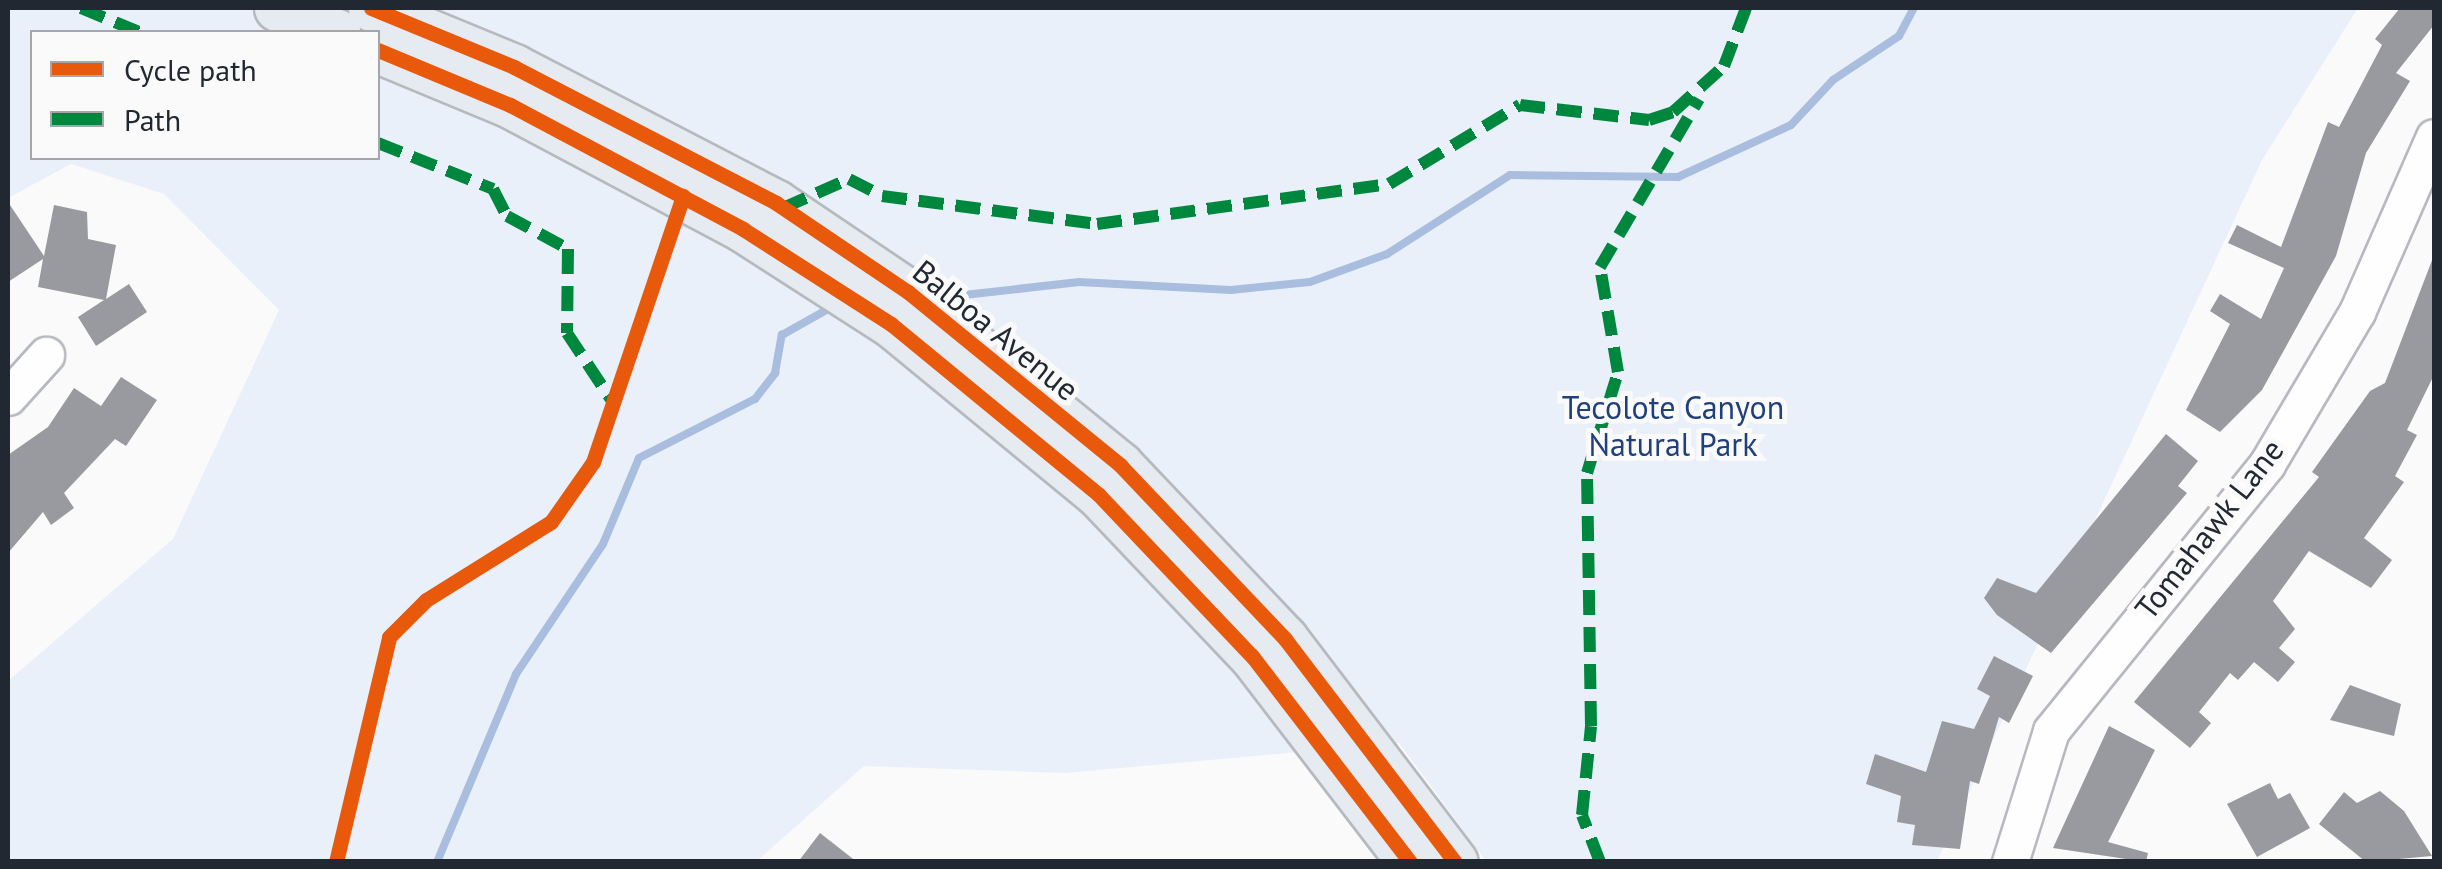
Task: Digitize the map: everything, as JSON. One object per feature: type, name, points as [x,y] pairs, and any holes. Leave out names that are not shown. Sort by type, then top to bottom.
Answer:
[{"type":"main road","points":[[277,8],[331,30]]},
{"type":"main road","name":"Balboa Avenue","points":[[371,8],[514,68],[776,204],[908,292],[1120,465],[1285,639],[1455,862]]},
{"type":"main road","name":"Balboa Avenue","points":[[380,51],[510,105],[683,196],[891,324],[1098,495],[1252,656],[1351,779],[1410,862]]},
{"type":"main road","points":[[1351,779],[1394,862]]},
{"type":"street","name":"Tomahawk Lane","points":[[2010,862],[2051,730],[2268,464],[2357,312],[2434,137]]},
{"type":"street","points":[[8,397],[46,356]]},
{"type":"green space","name":"Tecolote Canyon Natural Park","points":[[8,8],[2358,8],[2262,160],[1937,861],[1486,861],[1399,743],[1065,773],[864,766],[757,861],[8,861],[8,681],[173,539],[279,310],[164,194],[71,164],[8,198]]},
{"type":"building","points":[[2400,8],[2434,8],[2434,25],[2396,73],[2410,81],[2366,153],[2336,256],[2262,390],[2220,432],[2186,410],[2230,324],[2210,311],[2220,294],[2261,319],[2284,268],[2228,243],[2237,225],[2281,247],[2328,122],[2339,127],[2382,45],[2375,39]]},
{"type":"building","points":[[8,202],[44,256],[54,205],[87,212],[88,239],[116,245],[106,299],[129,284],[147,312],[96,346],[78,317],[104,300],[38,287],[43,259],[8,282]]},
{"type":"building","points":[[2434,255],[2434,375],[2407,430],[2417,435],[2395,476],[2404,482],[2364,538],[2392,560],[2371,588],[2309,551],[2273,601],[2295,629],[2279,648],[2295,662],[2278,682],[2254,662],[2238,680],[2230,673],[2199,712],[2211,723],[2190,748],[2134,702],[2319,477],[2312,472],[2370,391],[2385,383]]},
{"type":"building","points":[[121,377],[157,400],[126,446],[115,439],[64,493],[74,508],[51,525],[43,512],[8,553],[8,455],[48,427],[74,388],[101,406]]},
{"type":"building","points":[[2166,434],[2198,461],[2178,486],[2187,493],[2051,653],[1997,615],[1984,598],[1997,578],[2036,593]]},
{"type":"building","points":[[1994,656],[2033,676],[2009,723],[1999,717],[1979,784],[1970,781],[1960,849],[1912,845],[1915,825],[1897,822],[1901,796],[1866,784],[1875,754],[1926,772],[1942,721],[1974,729],[1990,696],[1977,689]]},
{"type":"building","points":[[2350,685],[2401,704],[2394,736],[2330,720]]},
{"type":"building","points":[[2109,726],[2155,750],[2108,842],[2148,853],[2146,862],[2053,848]]},
{"type":"building","points":[[2270,783],[2278,799],[2290,793],[2310,828],[2257,857],[2227,804]]},
{"type":"building","points":[[2380,791],[2404,811],[2432,856],[2366,862],[2319,824],[2344,792],[2357,803]]},
{"type":"building","points":[[820,833],[857,862],[798,862]]},
{"type":"waterway","points":[[946,297],[1079,282],[1231,290],[1310,282],[1387,254],[1510,175],[1678,177],[1791,125],[1833,80],[1899,36],[1914,8]]},
{"type":"waterway","points":[[437,862],[516,674],[603,544],[639,458],[755,399],[775,373],[782,335],[830,308]]},
{"type":"marked path","points":[[81,8],[134,30]]},
{"type":"marked path","points":[[783,208],[849,179],[882,196],[1097,224],[1389,184],[1520,105],[1649,120],[1673,112],[1724,66],[1746,8]]},
{"type":"marked path","points":[[1600,862],[1582,815],[1591,726],[1587,473],[1618,372],[1600,267],[1699,99]]},
{"type":"marked path","points":[[380,144],[493,189],[507,216],[568,249],[567,333],[612,401]]},
{"type":"cycle path","points":[[371,8],[514,67],[776,203],[908,292],[1120,465],[1285,639],[1455,862]]},
{"type":"cycle path","points":[[380,51],[510,105],[743,229],[891,324],[1099,495],[1252,656],[1410,862]]},
{"type":"cycle path","points":[[336,862],[389,637],[426,600],[551,522],[593,462],[683,196]]}]
